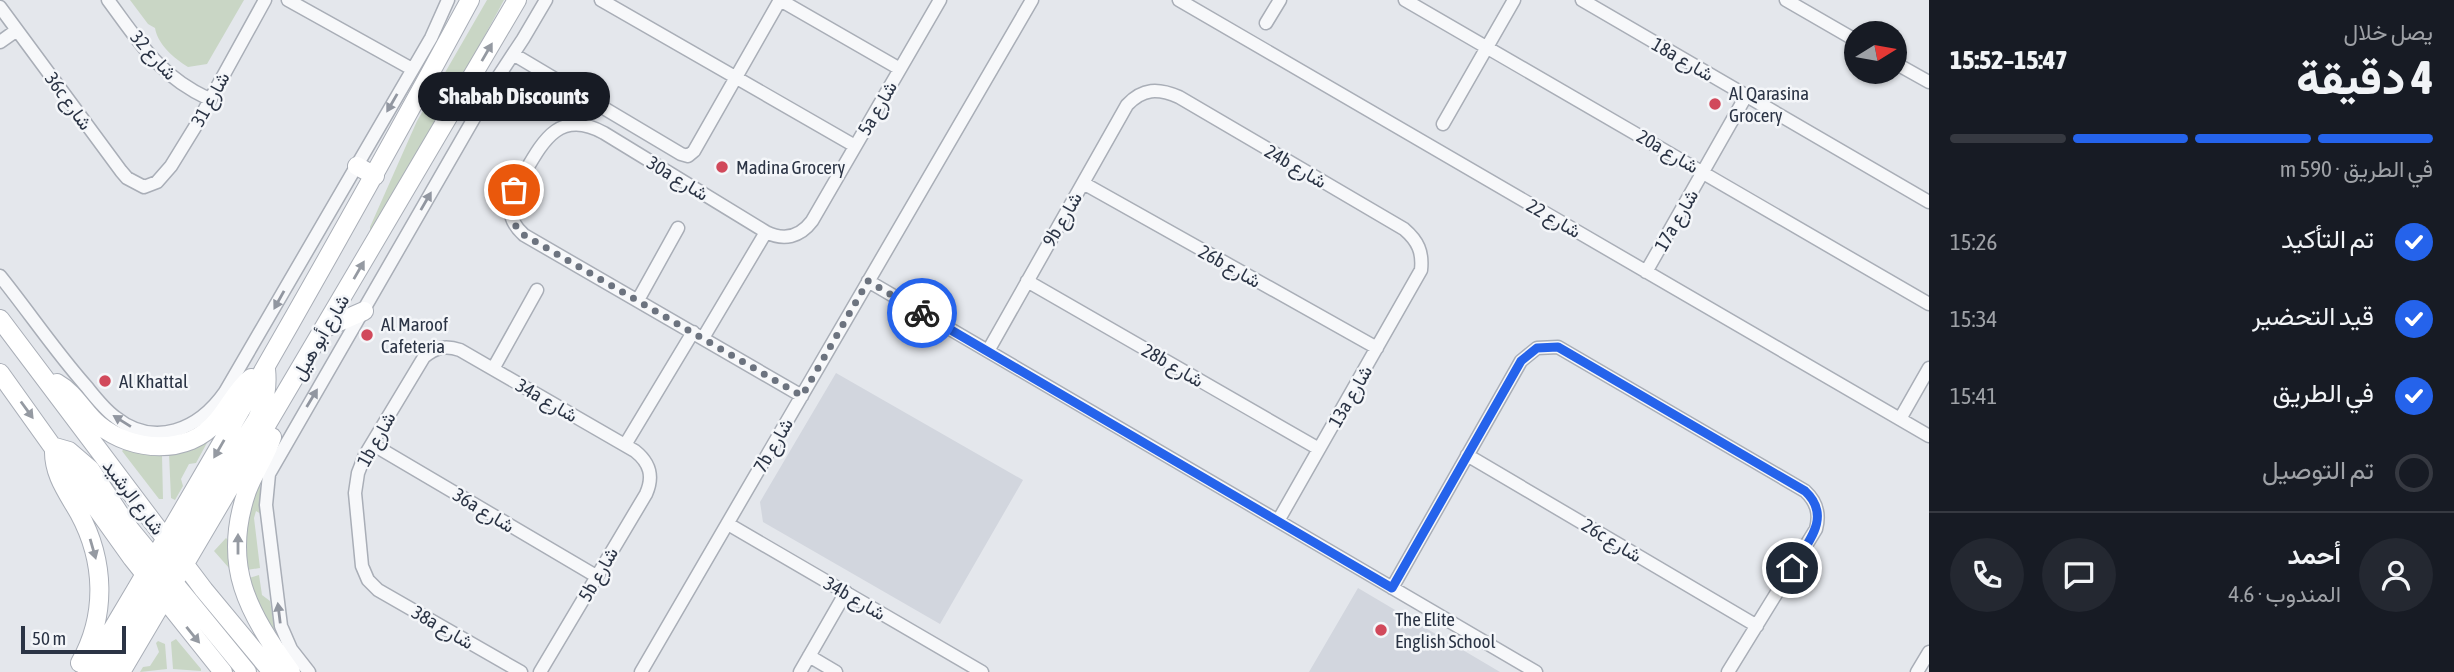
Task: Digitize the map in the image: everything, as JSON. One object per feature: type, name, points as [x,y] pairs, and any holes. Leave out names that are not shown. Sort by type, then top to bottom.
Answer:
[{"type":"main road","name":"شارع أبو هيل","points":[[266,369],[470,0]]},
{"type":"main road","name":"شارع أبو هيل","points":[[87,672],[158,578],[275,413],[517,0]]},
{"type":"main road","points":[[357,166],[375,176]]},
{"type":"main road","points":[[325,328],[364,311]]},
{"type":"main road","name":"شارع الرشيد","points":[[0,319],[175,552],[272,672]]},
{"type":"main road","points":[[45,379],[63,386],[96,423],[111,434],[145,446],[164,446],[191,439],[204,432],[216,422],[245,383],[266,369],[268,387],[257,419],[175,552]]},
{"type":"main road","points":[[0,373],[55,447],[55,468],[86,528],[99,574],[100,595],[95,626],[75,672]]},
{"type":"main road","points":[[275,413],[271,440],[248,487],[242,508],[237,552],[240,576],[254,618],[290,672]]},
{"type":"main road","points":[[55,447],[69,451],[90,469],[158,578],[223,672]]},
{"type":"main road","name":"شارع أبو هيل","points":[[121,672],[158,578],[175,552]]},
{"type":"main road","points":[[106,672],[158,578]]},
{"type":"main road","points":[[158,578],[247,672]]},
{"type":"street","name":"شارع 32","points":[[108,0],[160,68],[189,90],[209,99]]},
{"type":"street","name":"شارع 31","points":[[144,187],[158,182],[171,166],[265,0]]},
{"type":"street","points":[[288,0],[412,69]]},
{"type":"street","points":[[0,276],[77,376],[115,418],[127,425],[154,433],[182,429],[207,414],[225,392],[357,166],[431,38],[448,0]]},
{"type":"street","points":[[309,672],[291,649],[281,626],[266,505],[266,487],[274,462],[496,80],[546,0]]},
{"type":"street","points":[[601,0],[855,146]]},
{"type":"street","points":[[513,54],[684,156],[694,151],[780,0],[900,69]]},
{"type":"street","name":"5a شارع","points":[[782,237],[791,236],[806,228],[940,0]]},
{"type":"street","name":"7b شارع","points":[[641,672],[1032,0]]},
{"type":"street","name":"شارع 22","points":[[1179,0],[1929,436]]},
{"type":"street","points":[[1266,23],[1280,0]]},
{"type":"street","name":"20a شارع","points":[[1405,0],[1929,304]]},
{"type":"street","points":[[1443,124],[1514,0]]},
{"type":"street","name":"18a شارع","points":[[1583,0],[1929,202]]},
{"type":"street","points":[[1786,0],[1844,33]]},
{"type":"street","name":"36c شارع","points":[[0,7],[121,171],[135,184],[144,187]]},
{"type":"street","points":[[0,42],[17,30]]},
{"type":"street","points":[[1908,70],[1929,82]]},
{"type":"street","name":"24b شارع","points":[[1143,92],[1155,90],[1179,97],[1404,229],[1413,236],[1419,247],[1421,270]]},
{"type":"street","name":"9b شارع","points":[[988,351],[1127,105],[1143,92]]},
{"type":"street","name":"17a شارع","points":[[1646,272],[1746,96]]},
{"type":"street","name":"30a شارع","points":[[638,300],[524,235],[510,214],[511,197],[542,142],[551,134],[571,125],[594,127],[766,232],[782,237]]},
{"type":"street","name":"26b شارع","points":[[1083,183],[1377,348]]},
{"type":"street","points":[[678,228],[638,300],[802,396]]},
{"type":"street","points":[[625,445],[766,232]]},
{"type":"street","name":"13a شارع","points":[[1278,521],[1421,270]]},
{"type":"street","points":[[868,281],[1536,672]]},
{"type":"street","name":"28b شارع","points":[[1027,281],[1319,449]]},
{"type":"street","points":[[493,369],[537,290]]},
{"type":"street","name":"34a شارع","points":[[432,351],[451,346],[460,349],[625,445],[642,457],[650,474]]},
{"type":"street","points":[[1392,588],[1521,361],[1531,351],[1544,346],[1558,347],[1805,491],[1816,504],[1818,512],[1815,529],[1728,672]]},
{"type":"street","name":"1b شارع","points":[[368,580],[362,566],[355,493],[358,473],[372,444],[424,357],[432,351]]},
{"type":"street","points":[[1900,419],[1929,368]]},
{"type":"street","name":"36a شارع","points":[[372,444],[596,576]]},
{"type":"street","name":"26c شارع","points":[[1467,455],[1757,626]]},
{"type":"street","name":"5b شارع","points":[[540,672],[646,494],[650,474]]},
{"type":"street","name":"34b شارع","points":[[728,524],[982,672]]},
{"type":"street","name":"38a شارع","points":[[368,580],[384,594],[521,672]]},
{"type":"street","points":[[800,672],[846,592]]},
{"type":"street","points":[[1917,672],[1929,652]]},
{"type":"street","points":[[809,656],[836,672]]},
{"type":"shaded area","points":[[836,373],[1023,480],[940,624],[763,522],[760,502]]},
{"type":"shaded area","name":"The Elite English School","points":[[1358,588],[1500,672],[1309,672]]},
{"type":"green space","points":[[130,0],[244,0],[207,64],[188,67],[167,50],[159,40],[155,28],[148,24]]},
{"type":"green space","points":[[487,0],[504,0],[451,98],[370,235],[370,227],[417,121]]},
{"type":"green space","points":[[208,441],[196,463],[189,464],[181,479],[183,486],[175,500],[171,498],[169,454],[192,449]]},
{"type":"green space","points":[[124,449],[162,455],[163,499],[159,499],[122,451]]},
{"type":"green space","points":[[260,483],[261,514],[256,511],[254,518],[260,568],[247,570],[247,526]]},
{"type":"green space","points":[[226,538],[229,541],[229,568],[214,551]]},
{"type":"green space","points":[[259,575],[262,595],[270,601],[275,632],[259,606],[249,578]]},
{"type":"green space","points":[[176,639],[201,671],[173,669],[171,642]]},
{"type":"green space","points":[[158,641],[165,644],[167,669],[140,672],[143,667],[150,666],[159,652],[156,643]]},
{"type":"way so far","points":[[514,190],[510,214],[524,235],[802,396],[868,281],[922,313]]},
{"type":"place","name":"Al Qarasina Grocery","points":[[1715,104]]},
{"type":"place","name":"Madina Grocery","points":[[722,167]]},
{"type":"place","name":"Shabab Discounts","points":[[514,190]]},
{"type":"place","name":"Al Maroof Cafeteria","points":[[367,335]]},
{"type":"place","name":"Al Khattal","points":[[105,381]]},
{"type":"place","name":"The Elite English School","points":[[1381,630]]},
{"type":"route","points":[[922,313],[1392,588],[1521,361],[1537,348],[1558,347],[1805,491],[1816,504],[1818,521],[1792,568]]}]
